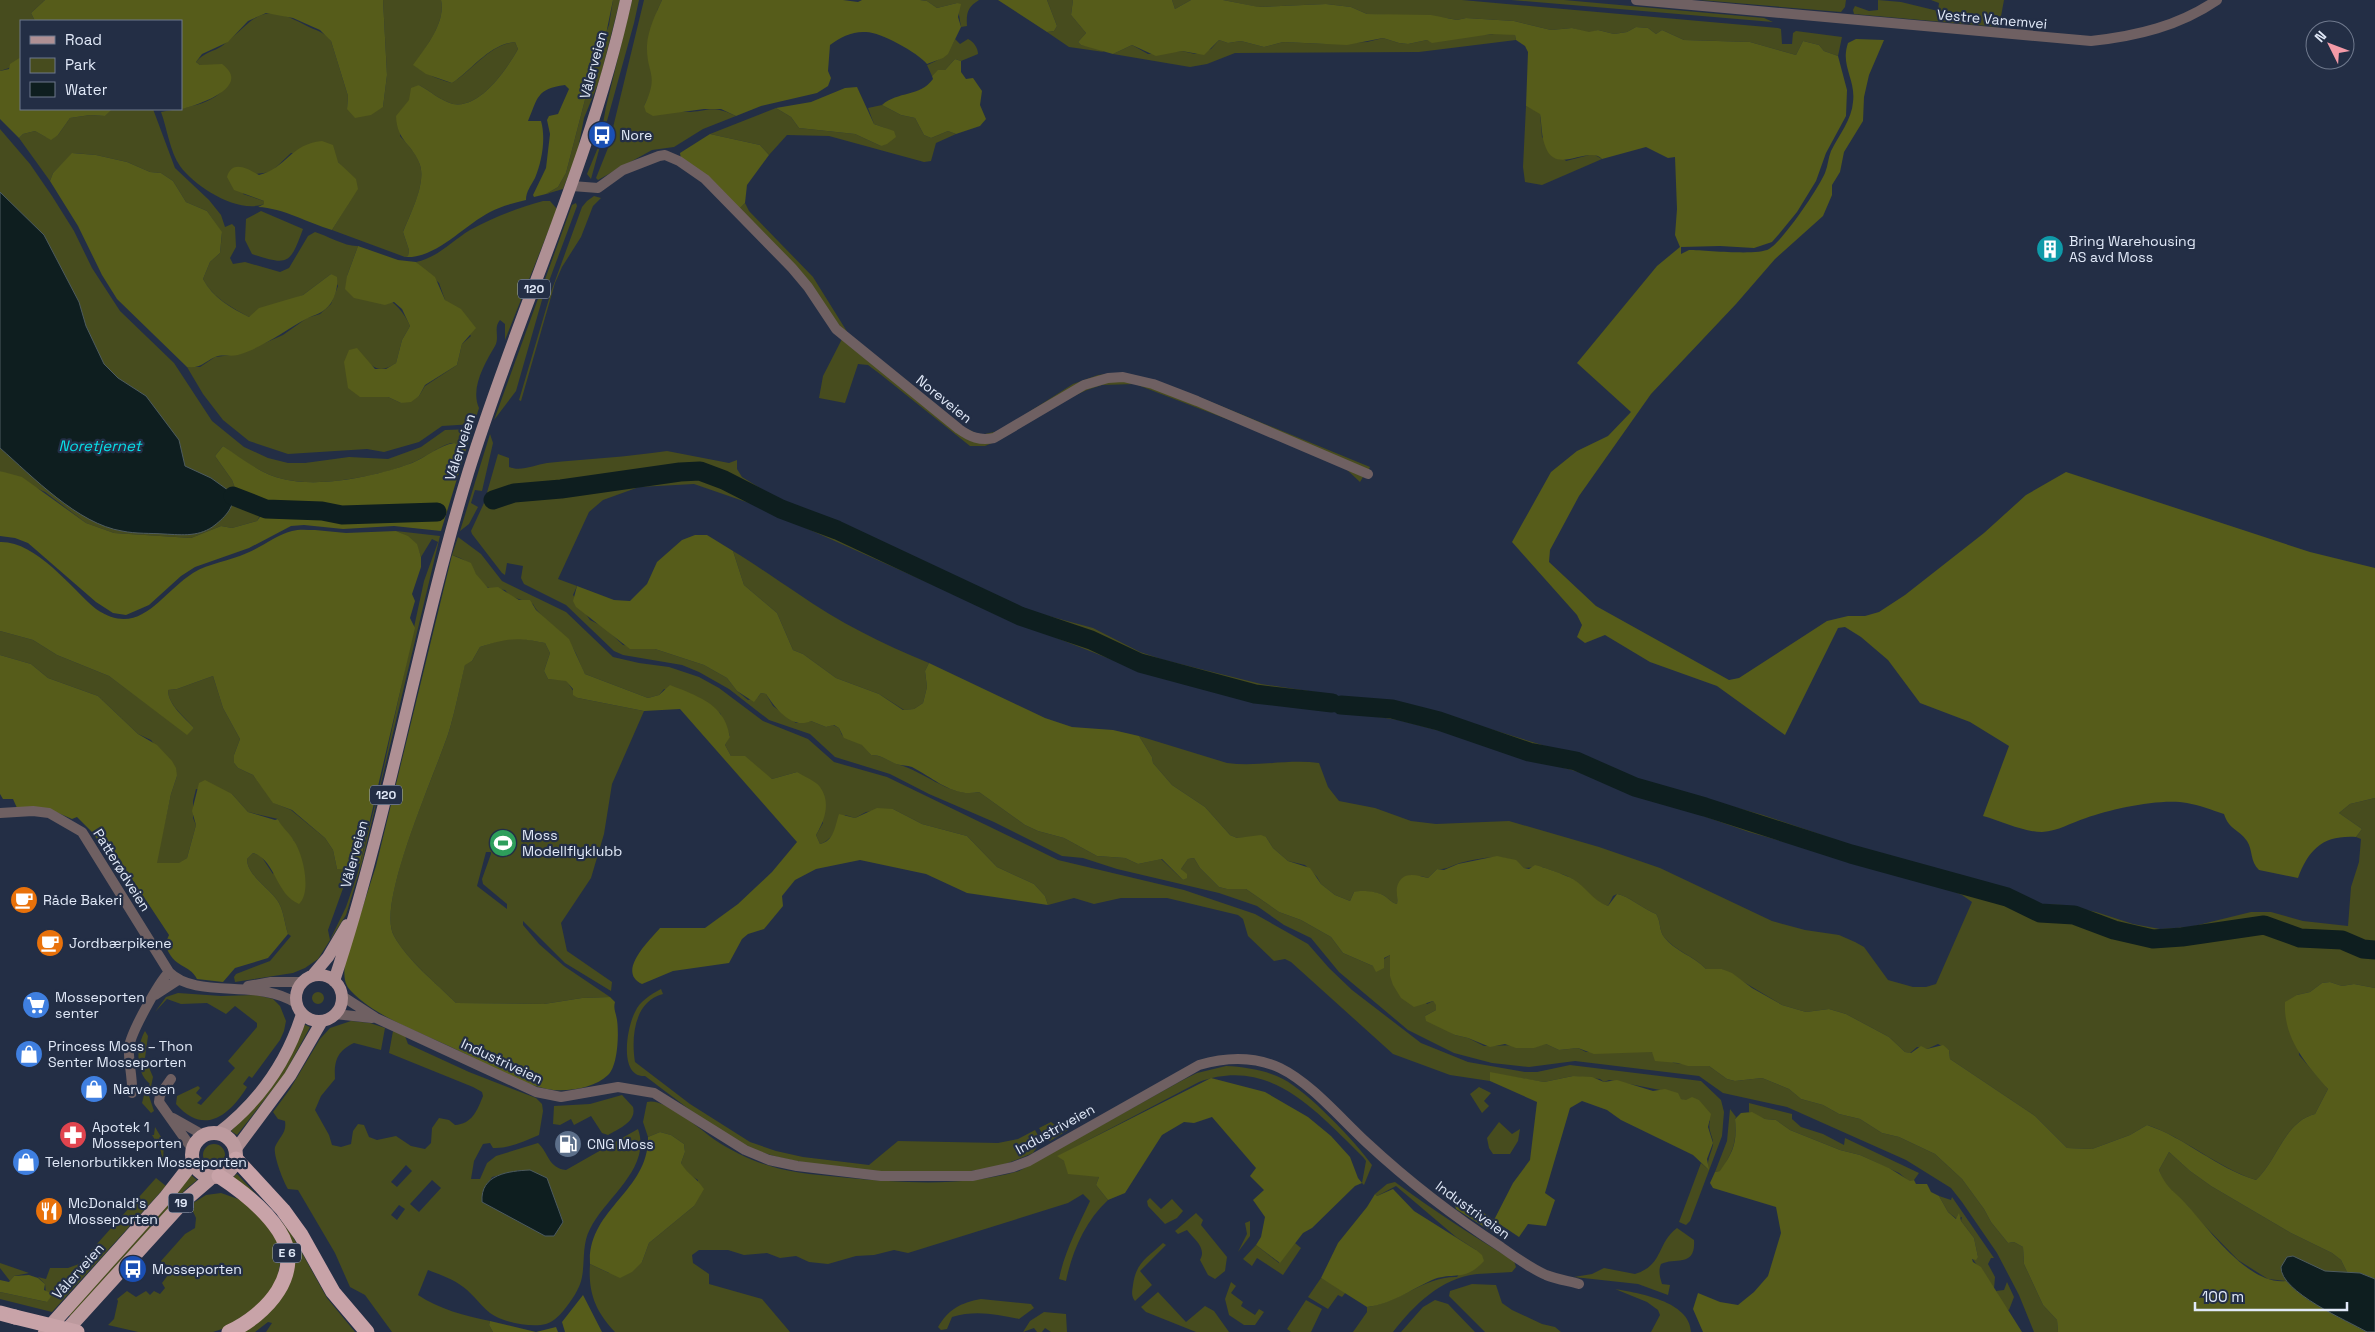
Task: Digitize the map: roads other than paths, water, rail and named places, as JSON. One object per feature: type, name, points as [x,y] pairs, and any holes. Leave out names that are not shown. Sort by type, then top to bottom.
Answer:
[{"type":"highway","points":[[211,1135],[229,1139],[235,1154]]},
{"type":"highway","name":"19","points":[[193,1156],[196,1144],[211,1135]]},
{"type":"highway","name":"19","points":[[65,1332],[183,1202],[216,1177],[230,1170],[235,1154]]},
{"type":"highway","name":"E 6","points":[[235,1154],[283,1210],[301,1235],[333,1292],[367,1332]]},
{"type":"highway","points":[[193,1156],[200,1172],[216,1177]]},
{"type":"highway","name":"Vålerveien","points":[[44,1332],[166,1198],[193,1156]]},
{"type":"highway","name":"E 6","points":[[216,1177],[248,1197],[272,1221],[283,1240],[287,1260],[282,1284],[268,1306],[254,1318],[230,1332]]},
{"type":"highway","points":[[7,1315],[77,1332]]},
{"type":"main road","name":"Vålerveien","points":[[334,981],[350,934],[354,912],[370,862],[447,544],[491,404],[572,186],[600,99],[626,0]]},
{"type":"main road","name":"Vålerveien","points":[[307,979],[328,957],[354,912]]},
{"type":"main road","points":[[235,1154],[290,1076],[322,1021],[335,1014],[340,1006],[342,996],[334,981],[324,976],[307,979]]},
{"type":"main road","name":"120","points":[[211,1135],[243,1112],[268,1082],[292,1043],[299,1009],[296,992],[307,979]]},
{"type":"main road","points":[[299,1009],[311,1020],[322,1021]]},
{"type":"street","name":"Vestre Vanemvei","points":[[1636,0],[2091,41],[2148,32],[2179,22],[2217,0]]},
{"type":"street","name":"Noreveien","points":[[572,186],[598,188],[623,170],[659,156],[665,156],[688,166],[705,179],[792,268],[808,287],[836,329],[971,437],[994,438],[1084,385],[1108,378],[1123,377],[1152,384],[1197,401],[1368,474]]},
{"type":"street","name":"Patterødveien","points":[[0,812],[49,812],[82,832],[169,972],[178,980],[202,987],[243,988],[271,992],[299,1009]]},
{"type":"street","points":[[132,1093],[130,1044],[135,1029],[155,995],[158,986],[169,972]]},
{"type":"street","name":"Patterødveien","points":[[243,988],[271,982],[307,979]]},
{"type":"street","points":[[155,995],[178,980]]},
{"type":"street","name":"Industriveien","points":[[342,996],[376,1018],[536,1092],[561,1097],[610,1087],[643,1090],[665,1098],[733,1143],[769,1160],[797,1166],[881,1176],[972,1176],[1013,1168],[1199,1065],[1226,1059],[1243,1059],[1267,1063],[1281,1069],[1303,1083],[1390,1163],[1461,1221],[1531,1267],[1546,1275],[1579,1284]]},
{"type":"street","name":"Industriveien","points":[[335,1014],[376,1018]]},
{"type":"street","points":[[171,1079],[160,1095],[159,1102],[193,1156]]},
{"type":"street","points":[[170,1117],[211,1135]]},
{"type":"water","name":"Noretjernet","points":[[0,192],[44,235],[79,302],[86,326],[104,364],[118,378],[146,396],[179,440],[185,466],[211,478],[232,493],[233,498],[229,511],[209,529],[203,532],[178,535],[133,533],[105,527],[57,498],[0,448]]},
{"type":"water","points":[[530,1170],[547,1178],[563,1222],[554,1236],[545,1236],[482,1202],[486,1185],[497,1176],[513,1171]]},
{"type":"water","points":[[2293,1256],[2325,1271],[2360,1273],[2375,1279],[2375,1332],[2367,1332],[2316,1305],[2291,1286],[2284,1277],[2281,1267],[2287,1257]]},
{"type":"waterway","points":[[493,500],[514,493],[561,489],[680,472],[700,471],[724,480],[781,509],[837,530],[1020,616],[1091,640],[1140,663],[1255,694],[1332,703]]},
{"type":"waterway","points":[[233,496],[266,509],[322,511],[342,515],[437,512]]},
{"type":"waterway","points":[[1341,705],[1392,709],[1439,721],[1529,752],[1576,761],[1635,787],[1705,807],[1851,854],[2007,897],[2040,913],[2074,915],[2114,930],[2153,939],[2182,937],[2264,925],[2300,938],[2342,940],[2363,949],[2375,950]]},
{"type":"place","name":"Nore","points":[[602,135]]},
{"type":"place","name":"Bring Warehousing AS avd Moss","points":[[2050,249]]},
{"type":"place","name":"Moss Modellflyklubb","points":[[503,843]]},
{"type":"place","name":"Råde Bakeri","points":[[24,900]]},
{"type":"place","name":"Jordbærpikene","points":[[50,943]]},
{"type":"place","name":"Mosseporten senter","points":[[36,1005]]},
{"type":"place","name":"Princess Moss – Thon Senter Mosseporten","points":[[29,1054]]},
{"type":"place","name":"Narvesen","points":[[94,1089]]},
{"type":"place","name":"Apotek 1 Mosseporten","points":[[73,1135]]},
{"type":"place","name":"CNG Moss","points":[[568,1144]]},
{"type":"place","name":"Telenorbutikken Mosseporten","points":[[26,1162]]},
{"type":"place","name":"McDonald's Mosseporten","points":[[49,1211]]},
{"type":"place","name":"Mosseporten","points":[[133,1269]]}]
